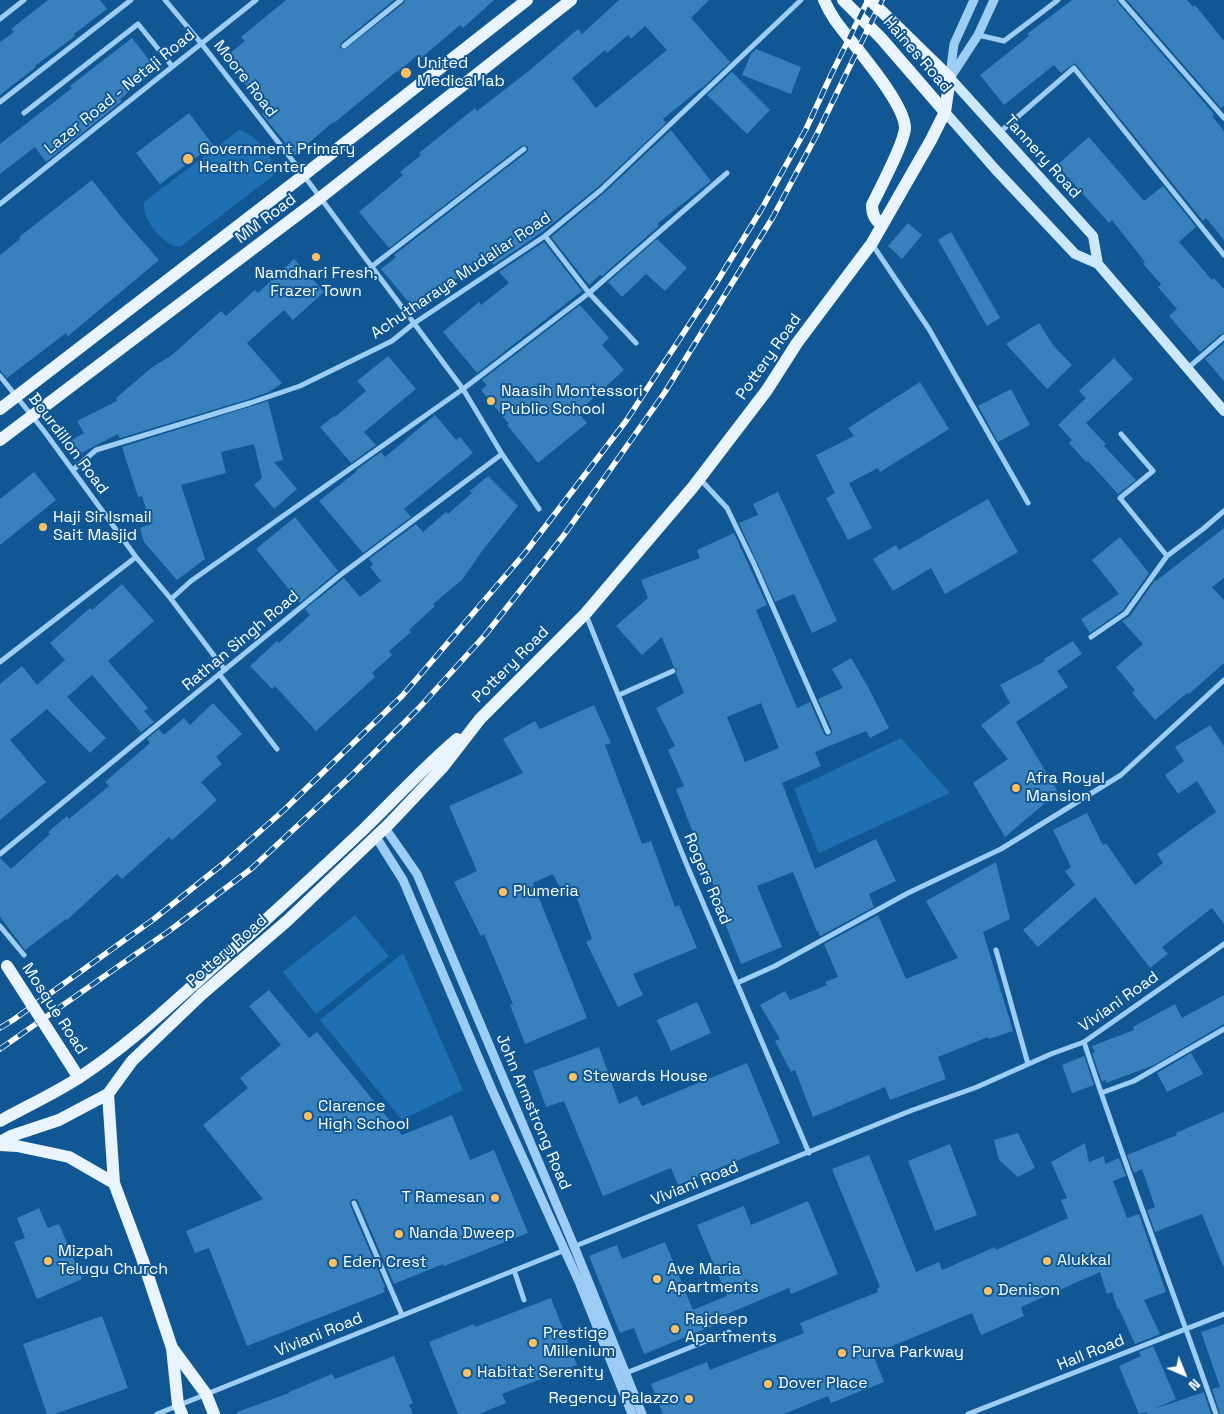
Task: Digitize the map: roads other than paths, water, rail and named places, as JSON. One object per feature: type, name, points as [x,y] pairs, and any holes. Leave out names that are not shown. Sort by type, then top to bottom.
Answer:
[{"type":"main road","name":"MM Road","points":[[0,409],[304,175],[526,0]]},
{"type":"main road","name":"MM Road","points":[[0,440],[320,198],[571,0]]},
{"type":"main road","points":[[824,0],[835,20],[888,90],[903,119],[905,128],[902,141],[872,205],[872,213],[882,226]]},
{"type":"main road","name":"Haines Road","points":[[842,0],[881,38],[945,112]]},
{"type":"main road","name":"Haines Road","points":[[870,0],[950,78]]},
{"type":"main road","name":"Pottery Road","points":[[0,1144],[11,1136],[59,1120],[108,1094],[139,1054],[202,995],[287,921],[380,833],[442,768],[480,719],[586,614],[700,478],[872,243],[945,112],[950,78]]},
{"type":"main road","name":"Tannery Road","points":[[950,78],[1093,236],[1098,264]]},
{"type":"main road","points":[[945,112],[1075,254],[1098,264],[1224,410]]},
{"type":"main road","points":[[0,1121],[78,1078],[110,1055],[165,1010],[282,906],[434,759],[480,719]]},
{"type":"main road","name":"Mosque Road","points":[[3,962],[78,1078]]},
{"type":"main road","points":[[108,1094],[114,1184],[142,1258],[172,1348],[180,1410]]},
{"type":"main road","points":[[0,1144],[69,1157],[114,1184]]},
{"type":"main road","points":[[172,1348],[206,1394],[214,1414]]},
{"type":"street","points":[[0,19],[24,0]]},
{"type":"street","points":[[0,102],[131,0]]},
{"type":"street","name":"Moore Road","points":[[165,0],[304,175],[463,389],[502,454],[539,509]]},
{"type":"street","name":"Lazer Road - Netaji Road","points":[[0,204],[256,0]]},
{"type":"street","points":[[344,46],[401,0]]},
{"type":"street","name":"Achutharaya Mudaliar Road","points":[[73,470],[96,450],[300,386],[392,341],[413,324],[545,236],[601,190],[801,0]]},
{"type":"street","points":[[950,78],[954,44],[974,0]]},
{"type":"street","points":[[950,78],[978,35],[994,0]]},
{"type":"street","points":[[978,35],[1004,41],[1058,0]]},
{"type":"street","points":[[1121,0],[1224,118]]},
{"type":"street","points":[[24,113],[138,24],[172,66]]},
{"type":"street","points":[[1000,132],[1074,68],[1224,255]]},
{"type":"street","points":[[371,267],[524,149]]},
{"type":"street","points":[[171,599],[191,581],[463,389],[589,293],[727,173]]},
{"type":"street","points":[[545,236],[589,293],[636,343]]},
{"type":"street","points":[[872,243],[929,329],[1028,504]]},
{"type":"street","points":[[1188,368],[1224,337]]},
{"type":"street","name":"Bourdillon Road","points":[[0,376],[32,415],[136,557],[171,599],[225,670]]},
{"type":"street","points":[[1121,434],[1152,471],[1120,498],[1167,556]]},
{"type":"street","name":"Rathan Singh Road","points":[[0,854],[339,576],[502,454]]},
{"type":"street","points":[[700,478],[727,508],[754,564],[828,732]]},
{"type":"street","points":[[1091,638],[1126,613],[1167,556],[1224,511]]},
{"type":"street","points":[[0,662],[136,557]]},
{"type":"street","name":"Rogers Road","points":[[586,614],[686,863],[809,1153]]},
{"type":"street","points":[[618,695],[673,671]]},
{"type":"street","points":[[220,675],[277,750]]},
{"type":"street","points":[[737,983],[775,966],[908,893],[1001,849],[1113,780],[1121,775],[1224,680]]},
{"type":"street","name":"John Armstrong Road","points":[[380,833],[403,880],[494,1092],[569,1248],[626,1373],[642,1414]]},
{"type":"street","name":"John Armstrong Road","points":[[380,833],[417,874],[569,1248],[580,1284],[632,1414]]},
{"type":"street","points":[[0,926],[24,954]]},
{"type":"street","name":"Viviani Road","points":[[157,1414],[180,1410],[206,1394],[976,1087],[1051,1054],[1084,1042],[1224,944]]},
{"type":"street","points":[[996,950],[1028,1064]]},
{"type":"street","points":[[1101,1093],[1134,1081],[1224,1029]]},
{"type":"street","points":[[1084,1042],[1216,1414]]},
{"type":"street","points":[[354,1204],[402,1315]]},
{"type":"street","points":[[514,1270],[524,1300]]},
{"type":"street","name":"Hall Road","points":[[968,1414],[1224,1314]]},
{"type":"street","points":[[626,1373],[729,1332]]},
{"type":"railway","points":[[0,1028],[154,919],[224,863],[283,811],[402,696],[525,553],[626,421],[715,285],[761,210],[806,129],[868,0]]},
{"type":"railway","points":[[0,1049],[169,931],[251,869],[350,777],[419,708],[486,634],[564,535],[665,392],[773,217],[816,136],[882,0]]},
{"type":"place","name":"United Medical lab","points":[[406,73]]},
{"type":"place","name":"Government Primary Health Center","points":[[188,159]]},
{"type":"place","name":"Namdhari Fresh, Frazer Town","points":[[316,257]]},
{"type":"place","name":"Naasih Montessori Public School","points":[[491,401]]},
{"type":"place","name":"Haji Sir Ismail Sait Masjid","points":[[43,527]]},
{"type":"place","name":"Afra Royal Mansion","points":[[1016,788]]},
{"type":"place","name":"Plumeria","points":[[503,892]]},
{"type":"place","name":"Stewards House","points":[[573,1077]]},
{"type":"place","name":"Clarence High School","points":[[308,1116]]},
{"type":"place","name":"T Ramesan","points":[[495,1198]]},
{"type":"place","name":"Nanda Dweep","points":[[399,1234]]},
{"type":"place","name":"Mizpah Telugu Church","points":[[48,1261]]},
{"type":"place","name":"Alukkal","points":[[1047,1261]]},
{"type":"place","name":"Eden Crest","points":[[333,1263]]},
{"type":"place","name":"Ave Maria Apartments","points":[[657,1279]]},
{"type":"place","name":"Denison","points":[[988,1291]]},
{"type":"place","name":"Rajdeep Apartments","points":[[675,1329]]},
{"type":"place","name":"Prestige Millenium","points":[[533,1343]]},
{"type":"place","name":"Purva Parkway","points":[[842,1353]]},
{"type":"place","name":"Habitat Serenity","points":[[467,1373]]},
{"type":"place","name":"Dover Place","points":[[768,1384]]},
{"type":"place","name":"Regency Palazzo","points":[[689,1399]]}]
